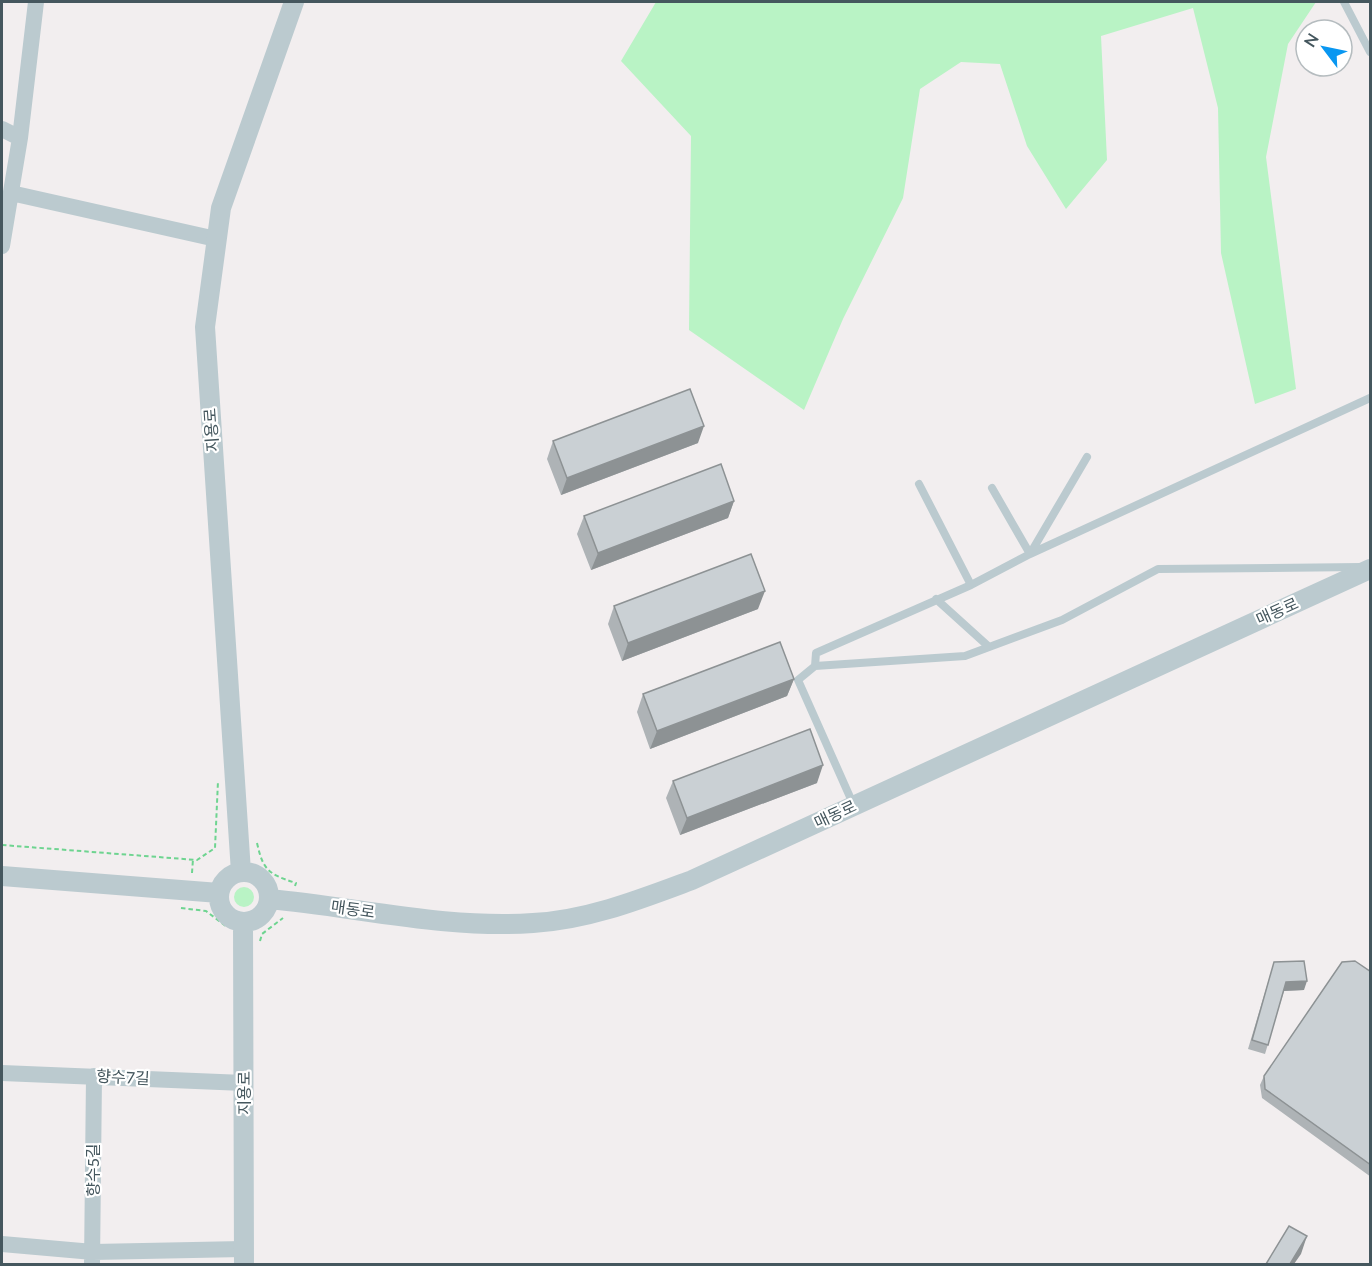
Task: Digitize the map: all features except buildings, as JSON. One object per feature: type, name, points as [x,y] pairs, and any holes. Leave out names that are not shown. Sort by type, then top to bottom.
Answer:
[{"type":"street","points":[[2,246],[20,138],[36,2]]},
{"type":"street","name":"지용로","points":[[241,872],[205,327],[221,208],[294,2]]},
{"type":"street","points":[[2,129],[20,138]]},
{"type":"street","points":[[11,193],[216,239]]},
{"type":"street","name":"매동로","points":[[269,899],[444,921],[534,923],[613,909],[692,880],[1371,568]]},
{"type":"street","points":[[241,872],[250,872],[261,879],[267,886],[269,899],[262,915],[251,921],[243,922],[225,914],[219,903],[219,893],[226,879],[241,872]]},
{"type":"street","points":[[2,876],[219,893]]},
{"type":"street","name":"지용로","points":[[243,922],[244,1257]]},
{"type":"street","name":"향수7길","points":[[2,1073],[244,1083]]},
{"type":"street","name":"향수5길","points":[[93,1258],[94,1076]]},
{"type":"street","points":[[2,1244],[93,1258],[244,1257]]},
{"type":"lane","points":[[1344,2],[1371,52]]},
{"type":"lane","points":[[815,666],[816,653],[971,585],[1030,554],[1371,398]]},
{"type":"lane","points":[[1030,554],[1088,457]]},
{"type":"lane","points":[[919,484],[971,585]]},
{"type":"lane","points":[[992,489],[1030,554]]},
{"type":"lane","points":[[854,806],[798,680],[815,666],[965,656],[1062,620],[1158,569],[1371,568]]},
{"type":"lane","points":[[936,599],[988,646]]},
{"type":"path","points":[[2,845],[197,860],[214,848],[216,783],[222,774]]},
{"type":"path","points":[[215,841],[258,843],[262,864],[276,877],[296,883],[293,901]]},
{"type":"green space","points":[[656,2],[1316,2],[1305,18],[1294,18],[1294,35],[1288,44],[1266,157],[1296,389],[1255,404],[1221,253],[1218,108],[1193,8],[1101,36],[1107,160],[1066,209],[1027,146],[1000,64],[961,62],[920,89],[903,198],[843,319],[804,410],[689,330],[691,136],[621,61]]},
{"type":"green space","points":[[244,887],[251,890],[254,897],[251,904],[244,907],[237,904],[234,897],[237,890]]}]
